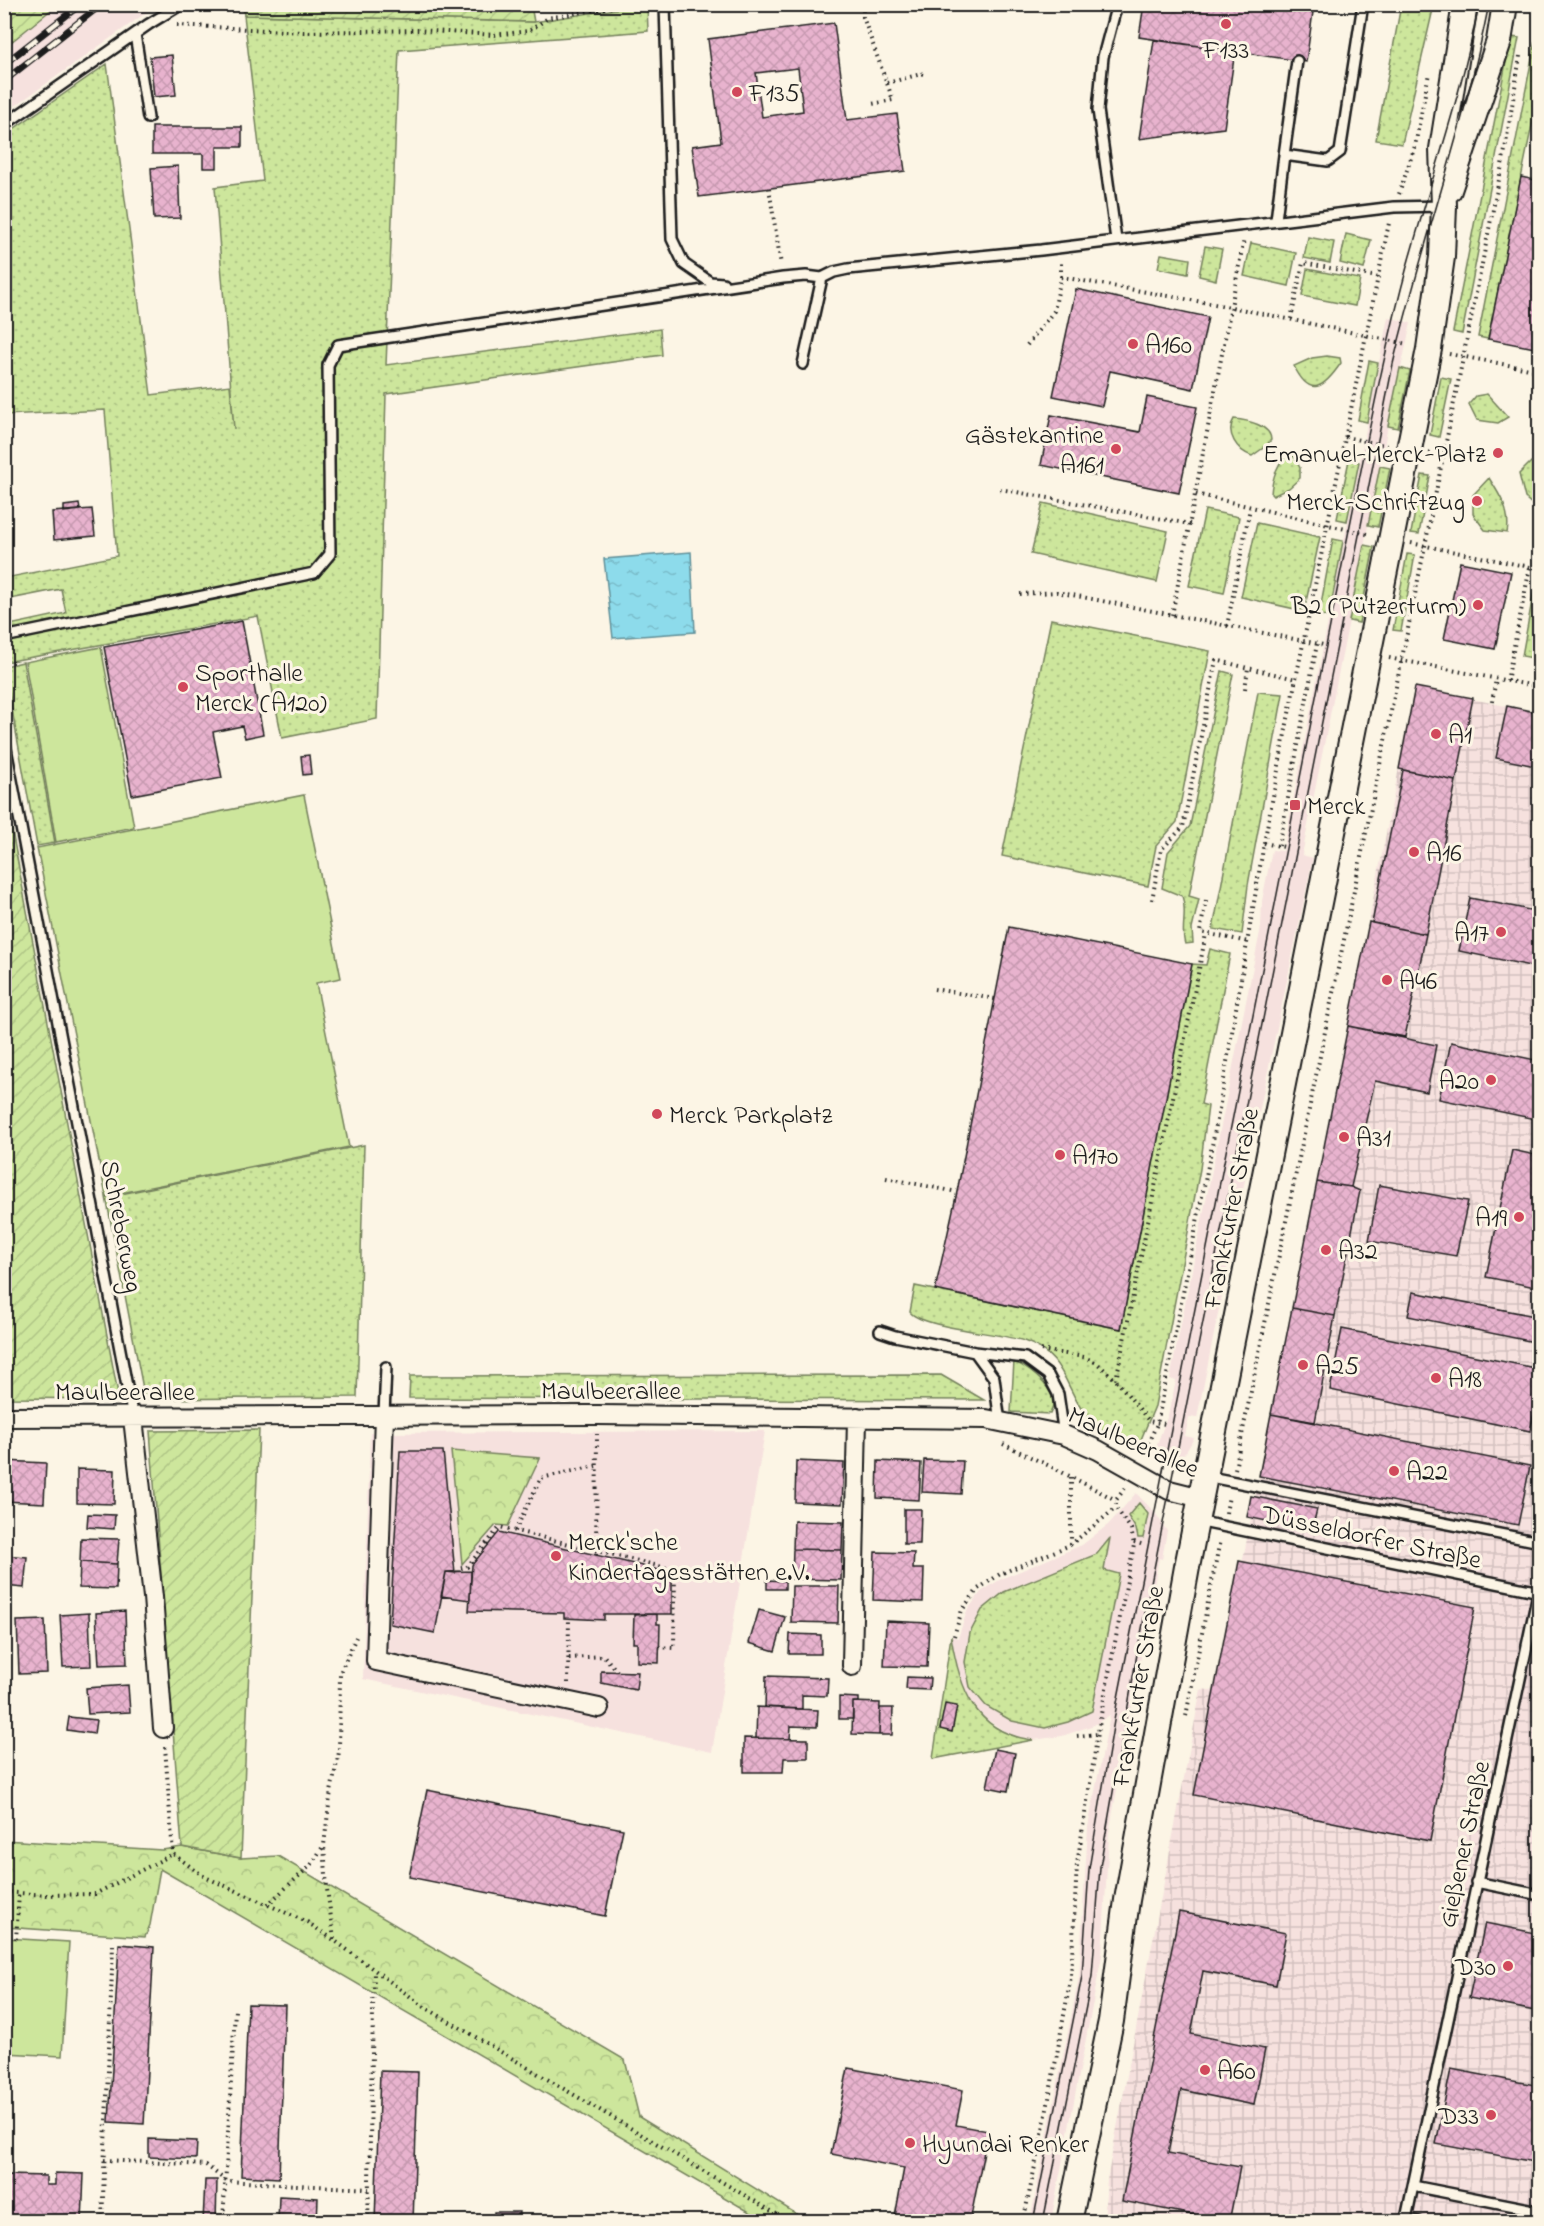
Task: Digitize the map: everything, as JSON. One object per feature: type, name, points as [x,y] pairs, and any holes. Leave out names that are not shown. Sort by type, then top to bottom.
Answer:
[{"type":"main road","name":"Frankfurter Straße","points":[[1069,2222],[1111,2021],[1127,1900],[1201,1498],[1429,349],[1442,257],[1442,149],[1466,4]]},
{"type":"main road","name":"Frankfurter Straße","points":[[1443,206],[1499,41],[1505,4]]},
{"type":"street","name":"Maulbeerallee","points":[[4,1417],[384,1415],[986,1419],[1064,1435],[1098,1450],[1169,1490],[1201,1498]]},
{"type":"street","points":[[384,1415],[376,1661],[599,1708]]},
{"type":"street","points":[[852,1666],[857,1417]]},
{"type":"street","name":"Schreberweg","points":[[134,1418],[153,1597],[163,1728]]},
{"type":"lane","points":[[4,125],[135,33],[182,4]]},
{"type":"lane","points":[[665,4],[672,239],[684,264],[710,282],[737,284]]},
{"type":"lane","points":[[1116,240],[1098,110],[1103,57],[1117,4]]},
{"type":"lane","points":[[1284,155],[1328,161],[1340,152],[1363,4]]},
{"type":"lane","points":[[135,33],[148,118]]},
{"type":"lane","points":[[1276,220],[1297,61]]},
{"type":"lane","points":[[4,637],[314,573],[330,554],[328,365],[338,345],[737,284],[806,276],[822,278],[834,272],[849,269],[1394,207],[1443,206]]},
{"type":"lane","points":[[803,364],[822,278]]},
{"type":"lane","name":"Schreberweg","points":[[4,738],[134,1418]]},
{"type":"lane","points":[[880,1331],[975,1352],[1024,1358],[1048,1375],[1058,1394],[1064,1435]]},
{"type":"lane","points":[[975,1352],[994,1378],[1000,1422]]},
{"type":"lane","points":[[384,1415],[386,1367]]},
{"type":"lane","name":"Düsseldorfer Straße","points":[[1201,1498],[1233,1481],[1539,1542]]},
{"type":"lane","name":"Düsseldorfer Straße","points":[[1201,1498],[1539,1589]]},
{"type":"lane","name":"Gießener Straße","points":[[1419,2222],[1406,2219],[1539,1589]]},
{"type":"lane","points":[[1476,1882],[1539,1895]]},
{"type":"lane","points":[[1413,2186],[1539,2211]]},
{"type":"path","points":[[149,24],[303,32],[417,30],[494,35],[529,31],[548,18],[629,4]]},
{"type":"path","points":[[863,4],[863,16],[893,100],[872,104]]},
{"type":"path","points":[[1233,1481],[1503,161],[1521,49]]},
{"type":"path","points":[[887,83],[925,73]]},
{"type":"path","points":[[1404,180],[1415,146]]},
{"type":"path","points":[[769,188],[783,278]]},
{"type":"path","points":[[1172,615],[1246,225]]},
{"type":"path","points":[[1143,1454],[1157,1424],[1218,1115],[1264,843],[1387,227]]},
{"type":"path","points":[[1291,319],[1303,263],[1377,277]]},
{"type":"path","points":[[1027,345],[1054,311],[1061,277],[1231,307],[1415,346]]},
{"type":"path","points":[[1446,353],[1539,371]]},
{"type":"path","points":[[1345,437],[1395,447]]},
{"type":"path","points":[[1428,453],[1443,456]]},
{"type":"path","points":[[1000,489],[1190,524]]},
{"type":"path","points":[[1196,494],[1376,536]]},
{"type":"path","points":[[1227,626],[1250,508]]},
{"type":"path","points":[[1409,543],[1539,569]]},
{"type":"path","points":[[1507,681],[1530,567]]},
{"type":"path","points":[[1020,594],[1057,592],[1323,645]]},
{"type":"path","points":[[1264,843],[1281,846],[1317,644]]},
{"type":"path","points":[[1386,657],[1539,687]]},
{"type":"path","points":[[1152,900],[1161,849],[1183,827],[1216,660],[1296,679]]},
{"type":"path","points":[[1245,689],[1248,668]]},
{"type":"path","points":[[1492,702],[1496,679]]},
{"type":"path","points":[[1354,860],[1361,862]]},
{"type":"path","points":[[1206,900],[1200,932],[1249,942]]},
{"type":"path","points":[[1116,1380],[1206,934]]},
{"type":"path","points":[[934,989],[995,999]]},
{"type":"path","points":[[886,1178],[957,1192]]},
{"type":"path","points":[[1024,1358],[1038,1349],[1084,1357],[1097,1363],[1116,1380],[1149,1421],[1165,1424]]},
{"type":"path","points":[[596,1553],[597,1416]]},
{"type":"path","points":[[994,1440],[1116,1500]]},
{"type":"path","points":[[515,1531],[541,1478],[596,1467]]},
{"type":"path","points":[[1071,1477],[1071,1544]]},
{"type":"path","points":[[1023,2222],[1046,2115],[1071,1976],[1077,1864],[1098,1734],[1134,1542],[1131,1529],[1116,1508],[1116,1500],[1127,1484]]},
{"type":"path","points":[[954,1636],[963,1610],[978,1589],[999,1574],[1071,1544],[1116,1508]]},
{"type":"path","points":[[458,1572],[458,1569],[467,1567],[500,1527],[596,1553],[675,1570],[674,1648],[659,1647]]},
{"type":"path","points":[[1134,1542],[1144,1545]]},
{"type":"path","points":[[334,1940],[324,1845],[339,1752],[340,1673],[356,1637],[378,1615]]},
{"type":"path","points":[[568,1701],[569,1618]]},
{"type":"path","points":[[569,1658],[604,1656],[617,1671]]},
{"type":"path","points":[[163,1728],[173,1854],[205,1877],[307,1922],[423,2006],[790,2222]]},
{"type":"path","points":[[1077,1736],[1098,1734]]},
{"type":"path","points":[[267,1905],[311,1865],[324,1845]]},
{"type":"path","points":[[4,1892],[82,1896],[95,1894],[173,1854]]},
{"type":"path","points":[[16,1939],[19,1894]]},
{"type":"path","points":[[102,2222],[113,1945]]},
{"type":"path","points":[[368,2222],[374,1971]]},
{"type":"path","points":[[224,2222],[236,2010]]},
{"type":"path","points":[[105,2160],[206,2165],[226,2181],[369,2189]]},
{"type":"shaded area","points":[[57,5],[157,5],[5,113],[5,47]]},
{"type":"shaded area","points":[[1388,317],[1411,323],[1388,426],[1302,855],[1313,858],[1259,1113],[1250,1112],[1242,1159],[1249,1160],[1197,1418],[1189,1417],[1185,1436],[1194,1438],[1180,1458],[1157,1461],[1152,1457],[1168,1415],[1176,1381],[1170,1379],[1261,927],[1262,901],[1272,850],[1283,851]]},
{"type":"shaded area","points":[[1415,687],[1539,713],[1539,2221],[1104,2222],[1107,2180],[1201,1689],[1217,1691]]},
{"type":"shaded area","name":"Merck'sche Kindertagesstätten e.V.","points":[[765,1431],[712,1752],[363,1679],[370,1433]]},
{"type":"shaded area","points":[[1136,1493],[1156,1514],[1167,1531],[1162,1559],[1159,1558],[1109,1833],[1102,1955],[1051,2221],[1030,2221],[1079,1977],[1088,1827],[1110,1715],[1094,1725],[1062,1736],[1033,1740],[1016,1738],[986,1719],[965,1693],[959,1679],[951,1636],[958,1638],[967,1611],[981,1592],[1001,1579],[1082,1545],[1109,1524]],"holes":[[[1110,1540],[1104,1571],[1119,1573],[965,1662],[970,1632],[982,1610],[1097,1554]]]},
{"type":"green space","points":[[5,4],[57,4],[57,5],[5,47]]},
{"type":"green space","points":[[243,5],[531,5],[534,22],[244,15]]},
{"type":"green space","points":[[647,5],[648,31],[399,50],[386,365],[660,329],[662,355],[386,394],[377,719],[282,738],[258,616],[5,662],[5,626],[66,613],[61,589],[5,600],[5,578],[117,556],[105,410],[5,415],[5,135],[107,64],[151,395],[230,385],[234,429],[215,187],[263,181],[244,15],[534,22]]},
{"type":"green space","points":[[1401,5],[1434,5],[1402,144],[1376,140]]},
{"type":"green space","points":[[1511,37],[1519,38],[1462,334],[1453,332]]},
{"type":"green space","points":[[1535,42],[1539,43],[1539,91],[1488,339],[1478,337]]},
{"type":"green space","points":[[1346,234],[1371,240],[1364,269],[1340,263]]},
{"type":"green space","points":[[1308,237],[1334,242],[1330,263],[1304,258]]},
{"type":"green space","points":[[1251,243],[1296,253],[1289,286],[1244,276]]},
{"type":"green space","points":[[1205,246],[1222,249],[1216,280],[1199,276]]},
{"type":"green space","points":[[1161,254],[1190,259],[1188,274],[1158,268]]},
{"type":"green space","points":[[1307,269],[1360,279],[1355,306],[1302,296]]},
{"type":"green space","points":[[1327,356],[1340,358],[1341,363],[1329,379],[1317,386],[1306,383],[1294,366],[1312,358]]},
{"type":"green space","points":[[1369,361],[1378,363],[1367,422],[1358,420]]},
{"type":"green space","points":[[1400,368],[1410,371],[1398,428],[1388,426]]},
{"type":"green space","points":[[1441,377],[1451,379],[1439,437],[1430,435]]},
{"type":"green space","points":[[1487,394],[1508,417],[1498,423],[1477,420],[1469,404],[1476,396]]},
{"type":"green space","points":[[1234,419],[1262,427],[1270,435],[1271,440],[1252,456],[1247,454],[1237,446],[1232,436]]},
{"type":"green space","points":[[1291,452],[1300,468],[1300,478],[1289,488],[1273,496],[1271,494],[1274,476],[1283,459]]},
{"type":"green space","points":[[1349,460],[1359,462],[1347,521],[1337,519]]},
{"type":"green space","points":[[1531,462],[1539,464],[1539,510],[1525,498],[1519,474]]},
{"type":"green space","points":[[1380,466],[1390,468],[1378,527],[1368,525]]},
{"type":"green space","points":[[1422,475],[1430,476],[1419,534],[1411,533]]},
{"type":"green space","points":[[1489,478],[1501,497],[1506,511],[1507,533],[1485,530],[1473,514],[1473,495]]},
{"type":"green space","points":[[1043,503],[1168,531],[1157,582],[1031,554]]},
{"type":"green space","points":[[1205,510],[1239,517],[1224,593],[1189,586]]},
{"type":"green space","points":[[1257,523],[1320,537],[1304,611],[1241,597]]},
{"type":"green space","points":[[1333,539],[1343,541],[1329,617],[1319,615]]},
{"type":"green space","points":[[1364,545],[1374,547],[1359,623],[1349,621]]},
{"type":"green space","points":[[1407,554],[1415,555],[1401,631],[1393,630]]},
{"type":"green space","points":[[1534,590],[1539,591],[1539,659],[1522,656]]},
{"type":"green space","points":[[1051,619],[1210,651],[1177,822],[1156,846],[1148,886],[1002,856]]},
{"type":"green space","points":[[101,647],[134,827],[56,842],[25,662]]},
{"type":"green space","points":[[23,662],[55,843],[37,846],[5,672],[5,666]]},
{"type":"green space","points":[[1222,671],[1233,674],[1189,896],[1199,899],[1192,929],[1193,943],[1185,944],[1182,896],[1162,888],[1168,852],[1190,826]]},
{"type":"green space","points":[[1258,692],[1283,694],[1248,885],[1242,934],[1213,929]]},
{"type":"green space","points":[[5,794],[119,1399],[5,1398]]},
{"type":"green space","points":[[304,795],[341,978],[316,983],[349,1147],[106,1196],[37,848]]},
{"type":"green space","points":[[1210,949],[1230,954],[1201,1104],[1208,1106],[1200,1169],[1155,1406],[1137,1449],[1097,1427],[1087,1417],[1057,1364],[1038,1347],[1013,1338],[930,1322],[917,1318],[910,1312],[915,1286],[1121,1329],[1192,964],[1206,965]]},
{"type":"green space","points":[[364,1145],[357,1397],[145,1399],[106,1197]]},
{"type":"green space","points":[[1014,1361],[1029,1370],[1049,1390],[1053,1406],[1050,1414],[1011,1412]]},
{"type":"green space","points":[[941,1375],[984,1400],[409,1398],[410,1376]]},
{"type":"green space","points":[[259,1430],[241,1858],[182,1847],[150,1431]]},
{"type":"green space","points":[[451,1451],[540,1458],[508,1526],[496,1525],[462,1564]]},
{"type":"green space","points":[[1139,1503],[1148,1514],[1143,1538],[1138,1538],[1136,1529],[1128,1516]]},
{"type":"green space","points":[[1110,1538],[1104,1570],[1119,1574],[1092,1711],[1068,1722],[1045,1728],[1012,1721],[986,1706],[970,1687],[965,1662],[970,1633],[982,1610],[1004,1592],[1097,1554]]},
{"type":"green space","points":[[951,1636],[959,1673],[973,1705],[996,1728],[1013,1736],[1033,1740],[933,1759]]},
{"type":"green space","points":[[4,1840],[162,1850],[182,1847],[241,1858],[278,1856],[625,2060],[639,2117],[808,2221],[765,2221],[160,1869],[150,1925],[145,1937],[5,1927],[7,1914],[4,1914]]},
{"type":"green space","points":[[5,1938],[69,1942],[62,2056],[5,2053]]},
{"type":"water","points":[[691,552],[695,632],[613,638],[604,559]]},
{"type":"building","name":"F133","points":[[1144,4],[1266,4],[1313,12],[1306,62],[1139,37]]},
{"type":"building","name":"F135","points":[[834,23],[847,120],[897,114],[905,171],[699,197],[692,146],[721,142],[708,39]],"holes":[[[798,68],[803,111],[762,117],[756,73]]]},
{"type":"building","name":"F133","points":[[1154,40],[1235,51],[1224,128],[1139,139]]},
{"type":"building","points":[[172,55],[176,95],[154,97],[150,57]]},
{"type":"building","points":[[152,127],[242,127],[242,147],[217,147],[217,168],[203,168],[203,154],[152,154]]},
{"type":"building","points":[[178,166],[180,218],[154,219],[151,168]]},
{"type":"building","points":[[1521,177],[1540,181],[1540,349],[1488,339]]},
{"type":"building","name":"A160","points":[[1076,289],[1208,317],[1193,389],[1110,371],[1102,406],[1053,396]]},
{"type":"building","name":"Gästekantine A161","points":[[1147,397],[1197,407],[1179,493],[1041,465],[1051,415],[1140,432]]},
{"type":"building","points":[[79,504],[80,510],[64,512],[64,506]]},
{"type":"building","points":[[92,509],[95,536],[54,540],[52,512]]},
{"type":"building","name":"B2 (Pützerturm)","points":[[1460,562],[1511,572],[1495,649],[1444,639]]},
{"type":"building","name":"Sporthalle Merck (A120)","points":[[242,621],[263,734],[245,738],[242,726],[213,732],[222,778],[132,795],[104,647]]},
{"type":"building","name":"A1","points":[[1415,687],[1473,698],[1456,781],[1399,769]]},
{"type":"building","points":[[1507,706],[1540,713],[1540,767],[1496,758]]},
{"type":"building","points":[[309,755],[311,774],[303,775],[301,756]]},
{"type":"building","name":"A16","points":[[1403,770],[1456,781],[1426,934],[1372,923]]},
{"type":"building","name":"A17","points":[[1470,898],[1540,912],[1540,968],[1459,951]]},
{"type":"building","name":"A46","points":[[1369,922],[1426,934],[1405,1037],[1348,1026]]},
{"type":"building","name":"A170","points":[[1009,927],[1192,964],[1121,1329],[935,1290],[957,1192]]},
{"type":"building","name":"A31","points":[[1348,1026],[1436,1045],[1427,1092],[1375,1081],[1351,1187],[1317,1182]]},
{"type":"building","name":"A20","points":[[1451,1042],[1540,1061],[1540,1120],[1439,1099]]},
{"type":"building","name":"A19","points":[[1512,1150],[1540,1156],[1540,1288],[1486,1277]]},
{"type":"building","name":"A32","points":[[1317,1182],[1351,1187],[1360,1191],[1335,1316],[1292,1308]]},
{"type":"building","points":[[1379,1185],[1468,1201],[1456,1256],[1369,1241]]},
{"type":"building","points":[[1413,1292],[1540,1317],[1539,1343],[1408,1316]]},
{"type":"building","name":"A25","points":[[1292,1308],[1335,1316],[1315,1422],[1271,1414]]},
{"type":"building","name":"A18","points":[[1342,1329],[1540,1369],[1540,1386],[1530,1431],[1330,1390]]},
{"type":"building","name":"A22","points":[[1271,1414],[1530,1466],[1518,1525],[1259,1476]]},
{"type":"building","points":[[400,1451],[443,1451],[455,1573],[446,1572],[435,1633],[390,1624]]},
{"type":"building","points":[[924,1460],[963,1461],[961,1494],[922,1492]]},
{"type":"building","points":[[4,1461],[46,1463],[44,1503],[4,1501]]},
{"type":"building","points":[[796,1461],[844,1463],[842,1504],[795,1502]]},
{"type":"building","points":[[878,1461],[921,1463],[919,1500],[877,1498]]},
{"type":"building","points":[[77,1469],[115,1470],[114,1504],[77,1503]]},
{"type":"building","points":[[1251,1496],[1317,1509],[1312,1530],[1247,1517]]},
{"type":"building","points":[[904,1509],[921,1509],[920,1544],[904,1544]]},
{"type":"building","points":[[88,1514],[115,1515],[114,1529],[87,1527]]},
{"type":"building","points":[[794,1521],[843,1522],[842,1550],[793,1549]]},
{"type":"building","points":[[499,1532],[672,1573],[672,1614],[604,1614],[604,1620],[564,1618],[564,1613],[469,1611],[472,1565]]},
{"type":"building","points":[[81,1538],[119,1539],[117,1564],[80,1562]]},
{"type":"building","points":[[793,1549],[842,1550],[841,1580],[792,1579]]},
{"type":"building","points":[[875,1552],[914,1553],[913,1569],[924,1569],[923,1602],[873,1600]]},
{"type":"building","points":[[4,1555],[27,1557],[24,1588],[4,1586]]},
{"type":"building","points":[[1239,1561],[1475,1607],[1430,1841],[1194,1795]]},
{"type":"building","points":[[80,1562],[117,1564],[116,1589],[79,1588]]},
{"type":"building","points":[[471,1571],[470,1600],[441,1596],[446,1572]]},
{"type":"building","points":[[767,1580],[785,1581],[785,1589],[767,1589]]},
{"type":"building","points":[[792,1586],[839,1586],[838,1623],[791,1622]]},
{"type":"building","points":[[759,1610],[785,1617],[775,1651],[749,1643]]},
{"type":"building","points":[[125,1611],[127,1664],[99,1665],[96,1613]]},
{"type":"building","points":[[89,1613],[91,1666],[63,1667],[60,1615]]},
{"type":"building","points":[[657,1614],[657,1624],[660,1624],[659,1663],[637,1662],[637,1643],[633,1643],[634,1615]]},
{"type":"building","points":[[4,1618],[7,1618],[10,1670],[4,1671]]},
{"type":"building","points":[[45,1620],[47,1673],[19,1674],[17,1621]]},
{"type":"building","points":[[886,1621],[929,1623],[927,1667],[884,1666]]},
{"type":"building","points":[[790,1634],[821,1635],[821,1654],[789,1654]]},
{"type":"building","points":[[601,1671],[638,1672],[636,1690],[601,1683]]},
{"type":"building","points":[[766,1676],[828,1678],[827,1696],[802,1695],[802,1709],[765,1707]]},
{"type":"building","points":[[907,1677],[930,1678],[929,1690],[906,1689]]},
{"type":"building","points":[[128,1685],[130,1712],[88,1714],[86,1688]]},
{"type":"building","points":[[839,1697],[859,1698],[859,1702],[853,1702],[853,1719],[839,1719]]},
{"type":"building","points":[[853,1702],[880,1703],[879,1735],[852,1734]]},
{"type":"building","points":[[945,1704],[957,1706],[952,1732],[940,1729]]},
{"type":"building","points":[[757,1707],[818,1710],[817,1727],[791,1726],[790,1739],[756,1738]]},
{"type":"building","points":[[880,1708],[893,1708],[892,1735],[879,1735]]},
{"type":"building","points":[[69,1717],[96,1720],[94,1734],[67,1730]]},
{"type":"building","points":[[744,1738],[808,1739],[808,1758],[784,1758],[783,1772],[744,1772]]},
{"type":"building","points":[[995,1749],[1015,1753],[1008,1791],[987,1787]]},
{"type":"building","points":[[427,1790],[623,1829],[605,1916],[409,1877]]},
{"type":"building","name":"A60","points":[[1179,1912],[1286,1933],[1276,1985],[1203,1971],[1191,2034],[1265,2049],[1254,2105],[1181,2090],[1168,2153],[1240,2167],[1229,2222],[1122,2201]]},
{"type":"building","name":"D30","points":[[1485,1923],[1540,1934],[1540,2012],[1469,1998]]},
{"type":"building","points":[[119,1944],[154,1947],[144,2124],[109,2122]]},
{"type":"building","points":[[248,2004],[285,2005],[279,2178],[241,2176]]},
{"type":"building","name":"Hyundai Renker","points":[[848,2068],[963,2090],[956,2125],[988,2131],[970,2222],[894,2222],[904,2168],[831,2154]]},
{"type":"building","name":"D33","points":[[1451,2069],[1540,2086],[1540,2163],[1436,2144]]},
{"type":"building","points":[[380,2071],[418,2072],[413,2222],[375,2222]]},
{"type":"building","points":[[149,2139],[197,2141],[196,2159],[149,2157]]},
{"type":"building","points":[[55,2173],[84,2174],[82,2222],[51,2222],[51,2218],[45,2218],[45,2222],[6,2222],[8,2175],[46,2176],[46,2185],[55,2185]]},
{"type":"building","points":[[205,2180],[217,2180],[216,2222],[203,2222]]},
{"type":"building","points":[[279,2196],[318,2198],[317,2222],[278,2222]]},
{"type":"building","points":[[494,2212],[519,2212],[518,2222],[494,2222]]},
{"type":"tram line","points":[[1033,2222],[1082,1976],[1089,1869],[1117,1703],[1362,463],[1399,296],[1455,102],[1479,4]]},
{"type":"tram line","points":[[1043,2222],[1092,1976],[1100,1867],[1137,1654],[1393,364],[1456,140],[1489,4]]},
{"type":"railway","points":[[4,64],[81,4]]},
{"type":"railway","points":[[4,81],[102,4]]},
{"type":"place","name":"F133","points":[[1226,24]]},
{"type":"place","name":"F135","points":[[737,92]]},
{"type":"place","name":"A160","points":[[1133,344]]},
{"type":"place","name":"Gästekantine A161","points":[[1116,449]]},
{"type":"place","name":"Emanuel-Merck-Platz","points":[[1498,453]]},
{"type":"place","name":"Merck-Schriftzug","points":[[1477,501]]},
{"type":"place","name":"B2 (Pützerturm)","points":[[1478,605]]},
{"type":"place","name":"Sporthalle Merck (A120)","points":[[183,687]]},
{"type":"place","name":"A1","points":[[1436,734]]},
{"type":"place","name":"Merck","points":[[1295,805]]},
{"type":"place","name":"A16","points":[[1414,852]]},
{"type":"place","name":"A17","points":[[1501,932]]},
{"type":"place","name":"A46","points":[[1387,980]]},
{"type":"place","name":"A20","points":[[1491,1080]]},
{"type":"place","name":"Merck Parkplatz","points":[[657,1114]]},
{"type":"place","name":"A31","points":[[1344,1137]]},
{"type":"place","name":"A170","points":[[1060,1155]]},
{"type":"place","name":"A19","points":[[1519,1217]]},
{"type":"place","name":"A32","points":[[1326,1250]]},
{"type":"place","name":"A25","points":[[1303,1365]]},
{"type":"place","name":"A18","points":[[1436,1378]]},
{"type":"place","name":"A22","points":[[1394,1471]]},
{"type":"place","name":"Merck'sche Kindertagesstätten e.V.","points":[[556,1556]]},
{"type":"place","name":"D30","points":[[1508,1966]]},
{"type":"place","name":"A60","points":[[1205,2070]]},
{"type":"place","name":"D33","points":[[1491,2115]]},
{"type":"place","name":"Hyundai Renker","points":[[910,2143]]}]
